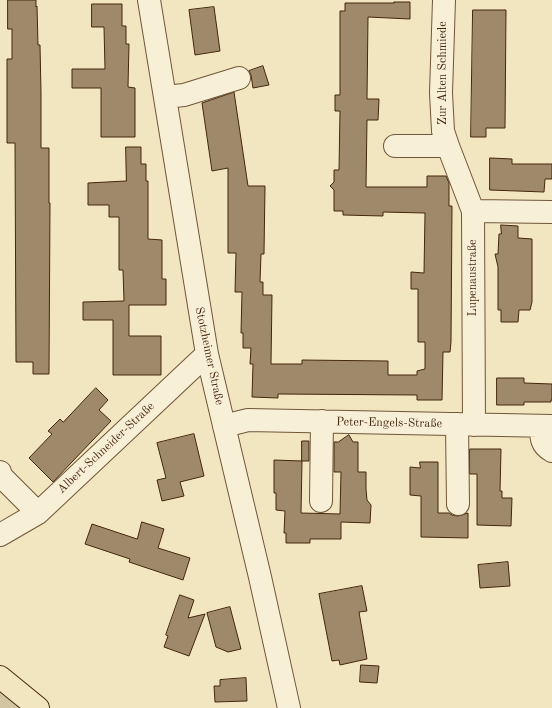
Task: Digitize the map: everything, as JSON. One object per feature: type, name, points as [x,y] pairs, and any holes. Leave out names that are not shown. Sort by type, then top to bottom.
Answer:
[{"type":"main road","points":[[0,677],[38,708]]},
{"type":"street","name":"Stotzheimer Straße","points":[[149,0],[207,354],[289,708]]},
{"type":"street","name":"Zur Alten Schmiede","points":[[444,0],[442,92],[443,131],[473,211]]},
{"type":"street","points":[[165,96],[184,95],[239,78]]},
{"type":"street","points":[[395,146],[448,146]]},
{"type":"street","points":[[473,211],[552,212]]},
{"type":"street","name":"Lupenaustraße","points":[[465,424],[473,211]]},
{"type":"street","name":"Albert-Schneider-Straße","points":[[0,535],[38,513],[207,354]]},
{"type":"street","name":"Peter-Engels-Straße","points":[[224,426],[248,420],[547,426]]},
{"type":"street","name":"Peter-Engels-Straße","points":[[321,501],[322,421]]},
{"type":"street","name":"Peter-Engels-Straße","points":[[458,504],[465,424]]},
{"type":"street","points":[[547,426],[542,441],[544,446],[552,450]]},
{"type":"street","points":[[0,472],[1,476],[38,513]]},
{"type":"shaded area","points":[[0,691],[20,708],[0,708]]},
{"type":"building","points":[[8,0],[36,0],[36,7],[37,6],[38,45],[40,45],[41,148],[49,148],[49,374],[33,374],[33,362],[16,362],[15,143],[7,143],[7,59],[12,59],[12,29],[8,29]]},
{"type":"building","points":[[410,2],[410,19],[368,17],[367,99],[379,99],[378,120],[367,120],[366,187],[427,187],[427,176],[446,176],[449,183],[449,206],[452,206],[451,342],[450,352],[443,352],[442,400],[417,400],[417,395],[278,394],[278,398],[252,397],[253,364],[250,364],[251,348],[243,348],[243,333],[241,333],[242,292],[235,292],[236,253],[228,253],[228,168],[212,171],[202,103],[234,92],[248,186],[265,186],[264,254],[261,254],[260,282],[263,282],[263,295],[272,295],[271,364],[302,364],[302,360],[388,361],[388,375],[417,375],[417,371],[425,369],[425,342],[418,342],[418,289],[411,289],[411,272],[424,273],[425,213],[383,212],[383,216],[343,215],[343,211],[334,211],[334,190],[330,186],[334,182],[334,170],[339,170],[340,111],[335,111],[335,95],[340,95],[340,11],[345,11],[345,3]]},
{"type":"building","points":[[92,4],[122,4],[122,26],[126,26],[126,44],[129,44],[128,87],[135,88],[135,137],[101,137],[101,88],[72,88],[72,69],[105,69],[104,27],[92,27]]},
{"type":"building","points":[[214,7],[220,51],[195,55],[189,10]]},
{"type":"building","points":[[473,10],[506,10],[505,128],[486,128],[486,137],[471,137]]},
{"type":"building","points":[[263,66],[269,85],[253,88],[249,71]]},
{"type":"building","points":[[126,147],[141,147],[141,164],[146,164],[146,181],[148,181],[148,239],[162,240],[162,279],[166,279],[166,305],[129,305],[129,336],[161,336],[161,375],[113,375],[113,320],[83,320],[83,302],[124,301],[123,270],[119,270],[119,217],[109,217],[109,205],[88,205],[88,183],[126,181]]},
{"type":"building","points":[[490,158],[512,159],[512,164],[552,164],[552,179],[545,179],[544,192],[490,190]]},
{"type":"building","points":[[501,225],[518,226],[518,238],[532,239],[532,302],[530,310],[519,310],[518,322],[501,322],[501,310],[498,310],[498,267],[495,254],[498,254]]},
{"type":"building","points":[[497,378],[524,378],[524,383],[552,384],[552,400],[551,402],[524,402],[524,405],[497,405]]},
{"type":"building","points":[[96,388],[108,400],[99,410],[111,421],[53,482],[29,458],[52,434],[48,431],[60,419],[63,422]]},
{"type":"building","points":[[194,434],[204,476],[180,482],[184,496],[162,501],[157,480],[166,478],[157,443]]},
{"type":"building","points":[[349,435],[353,442],[358,442],[358,472],[366,472],[367,500],[371,505],[370,523],[341,522],[341,539],[310,539],[310,543],[286,543],[286,533],[284,533],[285,511],[276,510],[276,493],[274,493],[274,460],[302,461],[301,513],[340,514],[341,472],[334,472],[334,442],[338,442]]},
{"type":"building","points":[[302,441],[309,441],[309,461],[302,461]]},
{"type":"building","points":[[470,449],[501,449],[500,491],[502,491],[502,498],[512,498],[511,526],[477,525],[477,474],[470,474]]},
{"type":"building","points":[[420,462],[438,462],[438,513],[449,513],[458,516],[468,513],[468,538],[421,537],[421,496],[410,495],[410,467],[420,468]]},
{"type":"building","points":[[142,522],[164,529],[158,548],[190,558],[183,580],[129,562],[130,559],[85,544],[92,524],[137,539]]},
{"type":"building","points":[[508,562],[510,586],[480,588],[478,565]]},
{"type":"building","points":[[362,586],[367,611],[359,612],[367,659],[340,665],[339,660],[332,661],[319,594]]},
{"type":"building","points":[[180,595],[194,600],[188,618],[205,614],[189,656],[164,647],[168,636],[166,635]]},
{"type":"building","points":[[230,607],[241,649],[228,652],[216,647],[207,613]]},
{"type":"building","points":[[361,665],[379,666],[377,683],[360,682]]},
{"type":"building","points":[[246,678],[247,701],[215,702],[214,686],[220,686],[220,680]]}]
